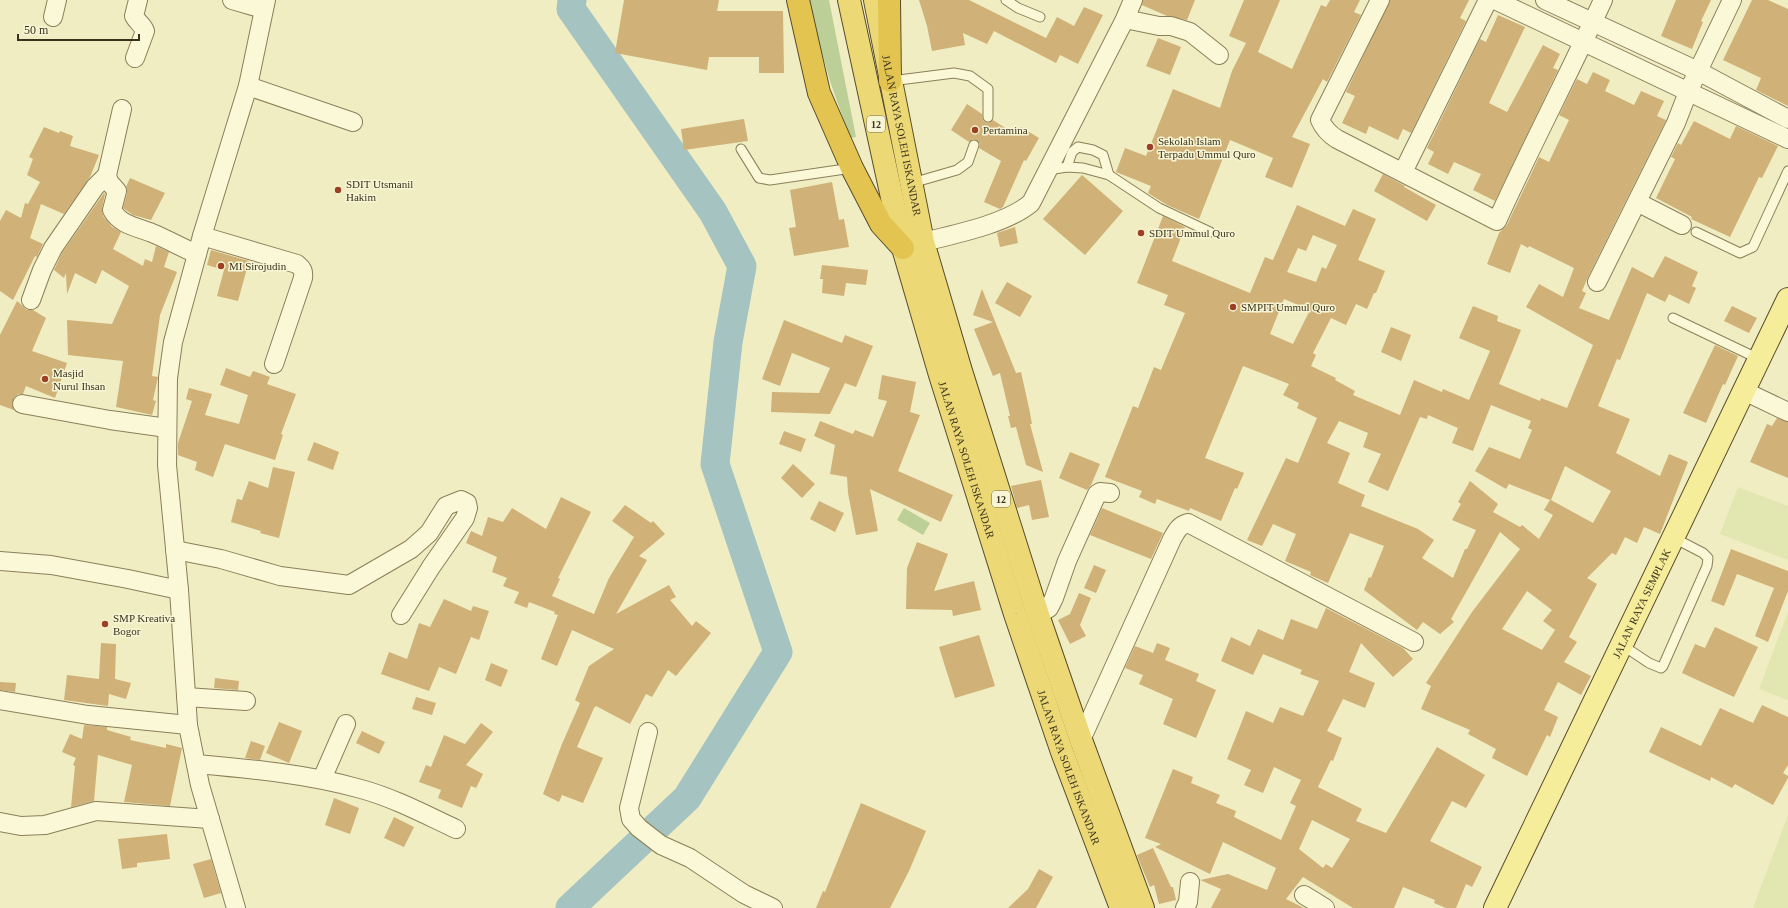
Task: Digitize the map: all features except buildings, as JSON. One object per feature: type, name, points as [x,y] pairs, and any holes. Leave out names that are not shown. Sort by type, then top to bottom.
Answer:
[{"type":"highway","points":[[798,0],[819,93],[852,168],[881,224],[913,245]]},
{"type":"highway","name":"JALAN RAYA SOLEH ISKANDAR","points":[[849,0],[913,245],[940,375],[1013,607],[1062,752],[1121,908]]},
{"type":"highway","name":"JALAN RAYA SOLEH ISKANDAR","points":[[875,0],[890,81],[912,183],[913,245],[961,371],[1038,615],[1081,740],[1143,908]]},
{"type":"highway","points":[[889,0],[890,81]]},
{"type":"highway","points":[[1076,789],[1097,782]]},
{"type":"main road","name":"JALAN RAYA SEMPLAK","points":[[1495,908],[1788,299]]},
{"type":"street","points":[[53,17],[57,0]]},
{"type":"street","points":[[135,58],[145,31],[144,27],[137,22],[134,16],[138,0]]},
{"type":"street","points":[[232,0],[265,5],[248,86],[202,236],[173,342],[168,378],[167,464],[179,590],[188,725],[200,785],[236,908]]},
{"type":"street","points":[[913,245],[968,230],[1022,211],[1031,204],[1125,19],[1133,0]]},
{"type":"street","points":[[1380,0],[1320,120],[1329,134],[1497,221],[1526,156],[1604,0]]},
{"type":"street","points":[[1403,172],[1488,0]]},
{"type":"street","points":[[1495,0],[1788,139]]},
{"type":"street","points":[[1545,0],[1698,72],[1788,119]]},
{"type":"street","points":[[1597,282],[1676,123],[1688,92],[1732,0]]},
{"type":"street","points":[[1125,19],[1159,26],[1171,26],[1190,32],[1219,55]]},
{"type":"street","points":[[248,86],[353,122]]},
{"type":"street","points":[[122,109],[108,175],[109,182],[117,191],[112,210],[115,216],[133,227],[152,233],[198,254]]},
{"type":"street","points":[[31,300],[42,270],[53,248],[94,187],[108,175]]},
{"type":"street","points":[[1637,202],[1689,228]]},
{"type":"street","points":[[202,236],[297,264],[302,268],[304,272],[303,278],[274,364]]},
{"type":"street","points":[[1744,391],[1788,412]]},
{"type":"street","points":[[22,404],[110,420],[167,428]]},
{"type":"street","points":[[1038,615],[1049,608],[1054,598],[1067,561],[1097,494],[1100,492],[1110,493]]},
{"type":"street","points":[[175,550],[221,559],[280,576],[349,585],[411,549],[429,533],[446,506],[461,500],[467,503],[468,508],[465,518],[431,566],[401,615]]},
{"type":"street","points":[[1081,740],[1172,539],[1180,526],[1183,524],[1188,523],[1414,642]]},
{"type":"street","points":[[0,561],[51,565],[179,590]]},
{"type":"street","points":[[186,697],[246,701]]},
{"type":"street","points":[[0,700],[88,715],[188,725]]},
{"type":"street","points":[[322,779],[346,724]]},
{"type":"street","points":[[648,732],[629,808],[631,819],[639,828],[661,845],[690,858],[744,894],[773,908]]},
{"type":"street","points":[[196,764],[260,770],[322,779],[363,789],[456,829]]},
{"type":"street","points":[[0,822],[21,826],[44,825],[96,812],[210,819]]},
{"type":"street","points":[[1185,908],[1188,902],[1190,882]]},
{"type":"street","points":[[1304,894],[1325,908]]},
{"type":"lane","points":[[1006,0],[1018,8],[1040,17]]},
{"type":"lane","points":[[890,81],[954,74],[970,76],[988,89],[988,117]]},
{"type":"lane","points":[[912,183],[957,170],[968,162],[974,145]]},
{"type":"lane","points":[[1067,167],[1072,152],[1078,147],[1093,150],[1103,155],[1109,175]]},
{"type":"lane","points":[[741,149],[759,178],[770,180],[852,168]]},
{"type":"lane","points":[[1048,170],[1067,167],[1095,170],[1109,175],[1159,208],[1210,232]]},
{"type":"lane","points":[[1689,228],[1740,253],[1748,251],[1753,247],[1788,171]]},
{"type":"lane","points":[[1673,318],[1759,359]]},
{"type":"lane","points":[[1622,645],[1649,663],[1661,668],[1663,666],[1707,566],[1708,558],[1703,552],[1674,538]]},
{"type":"green space","points":[[807,0],[829,0],[856,137],[850,138],[830,81]]},
{"type":"green space","points":[[1738,487],[1788,506],[1788,560],[1720,534]]},
{"type":"green space","points":[[904,508],[930,523],[923,535],[897,520]]},
{"type":"green space","points":[[1788,612],[1788,700],[1759,689]]},
{"type":"green space","points":[[1788,815],[1788,908],[1753,908],[1774,852]]},
{"type":"waterway","points":[[570,908],[687,798],[778,652],[715,464],[728,342],[742,266],[713,212],[571,9],[572,0]]},
{"type":"place","name":"Pertamina","points":[[975,130]]},
{"type":"place","name":"Sekolah Islam Terpadu Ummul Quro","points":[[1150,147]]},
{"type":"place","name":"SDIT Utsmanil Hakim","points":[[338,190]]},
{"type":"place","name":"SDIT Ummul Quro","points":[[1141,233]]},
{"type":"place","name":"MI Sirojudin","points":[[221,266]]},
{"type":"place","name":"SMPIT Ummul Quro","points":[[1233,307]]},
{"type":"place","name":"Masjid Nurul Ihsan","points":[[45,379]]},
{"type":"place","name":"SMP Kreativa Bogor","points":[[105,624]]}]
